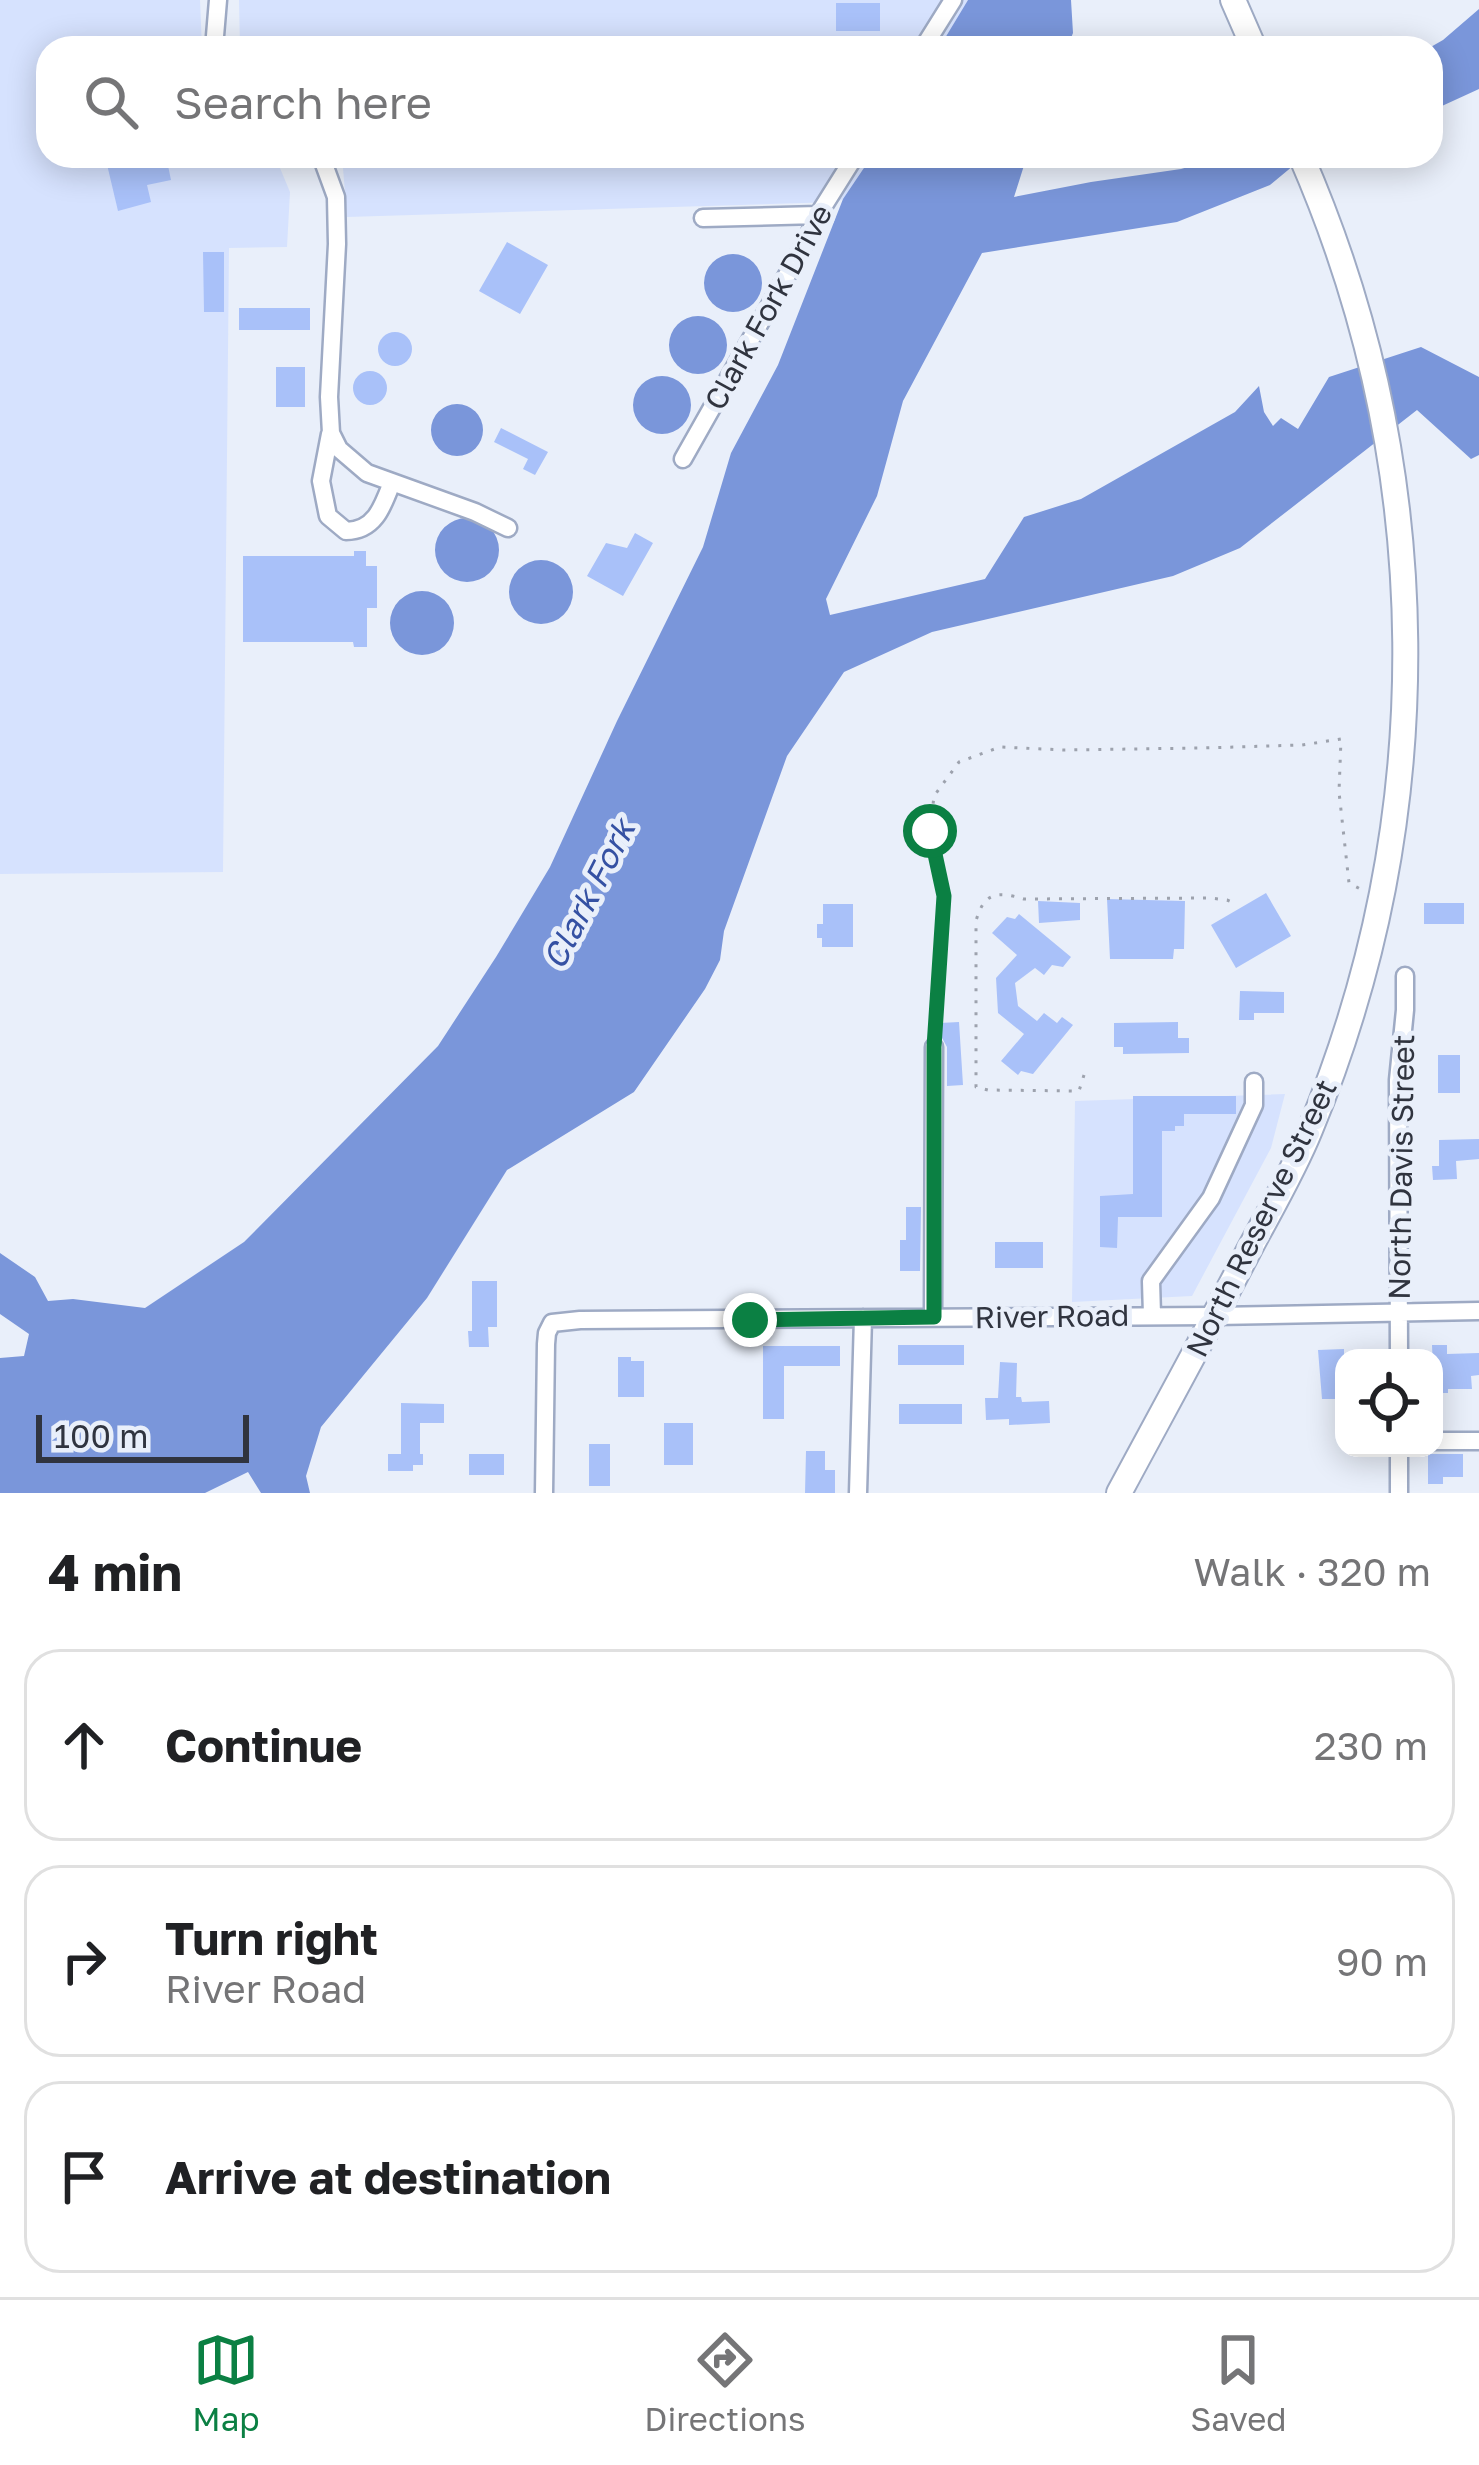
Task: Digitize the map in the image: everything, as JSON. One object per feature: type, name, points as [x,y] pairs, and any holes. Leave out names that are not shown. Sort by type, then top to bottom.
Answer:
[{"type":"highway","points":[[1233,0],[1249,36]]},
{"type":"highway","name":"North Reserve Street","points":[[1119,1493],[1315,1119],[1335,1067],[1382,900],[1396,818],[1404,734],[1405,585],[1395,485],[1369,350],[1348,274],[1306,168]]},
{"type":"street","points":[[215,36],[218,0]]},
{"type":"street","points":[[930,36],[953,0]]},
{"type":"street","points":[[325,168],[335,197],[336,220],[331,434],[321,481],[328,516],[346,531],[358,531],[381,512],[392,482]]},
{"type":"street","name":"Clark Fork Drive","points":[[683,459],[847,168]]},
{"type":"street","points":[[703,218],[818,215]]},
{"type":"street","points":[[331,434],[339,449],[368,473],[508,528]]},
{"type":"street","name":"North Davis Street","points":[[1399,1349],[1398,1080],[1405,976]]},
{"type":"street","points":[[934,1047],[934,1317]]},
{"type":"street","points":[[1152,1315],[1151,1281],[1211,1198],[1254,1105],[1254,1082]]},
{"type":"street","name":"River Road","points":[[544,1493],[546,1344],[552,1323],[1479,1311]]},
{"type":"street","points":[[858,1493],[862,1318]]},
{"type":"street","points":[[1443,1441],[1479,1441]]},
{"type":"street","points":[[1399,1493],[1400,1457]]},
{"type":"path","points":[[934,1047],[944,896],[930,831],[934,796],[959,762],[1000,747],[1201,748],[1340,739],[1339,792],[1349,883],[1382,900]]},
{"type":"path","points":[[1084,1076],[1079,1091],[976,1087],[976,921],[985,900],[1006,894],[1024,899],[1210,898],[1234,903]]},
{"type":"shaded area","points":[[0,0],[200,0],[202,36],[36,36],[36,168],[280,168],[290,192],[287,247],[229,248],[223,872],[0,874]]},
{"type":"shaded area","points":[[239,0],[968,0],[946,36],[240,36]]},
{"type":"shaded area","points":[[343,168],[864,168],[837,202],[347,217]]},
{"type":"shaded area","points":[[1285,1094],[1271,1148],[1192,1296],[1072,1302],[1075,1101]]},
{"type":"water","points":[[968,0],[1071,0],[1072,36],[946,36]]},
{"type":"water","points":[[1479,9],[1479,89],[1443,106],[1443,40]]},
{"type":"water","name":"Clark Fork","points":[[864,168],[1023,168],[1014,197],[1184,168],[1291,168],[1270,185],[1177,222],[982,253],[903,401],[877,496],[826,599],[830,615],[985,579],[1024,517],[1081,499],[1235,412],[1259,386],[1264,412],[1273,426],[1281,418],[1298,429],[1329,377],[1421,347],[1479,377],[1479,455],[1471,459],[1417,410],[1240,548],[1173,576],[932,632],[844,672],[787,756],[724,931],[720,960],[705,989],[634,1092],[507,1170],[427,1298],[321,1427],[306,1476],[310,1493],[261,1493],[248,1472],[205,1493],[0,1493],[0,1358],[24,1356],[29,1334],[0,1314],[0,1253],[35,1277],[48,1301],[73,1299],[145,1308],[244,1242],[438,1046],[550,867],[703,547],[731,453],[778,365],[843,199]]},
{"type":"water","points":[[733,254],[754,262],[762,283],[754,304],[733,312],[712,304],[704,283],[712,262]]},
{"type":"water","points":[[698,316],[719,324],[727,345],[719,366],[698,374],[677,366],[669,345],[677,324]]},
{"type":"water","points":[[662,376],[683,384],[691,405],[683,426],[662,434],[641,426],[633,405],[641,384]]},
{"type":"water","points":[[457,404],[475,412],[483,430],[475,448],[457,456],[439,448],[431,430],[439,412]]},
{"type":"water","points":[[467,518],[490,527],[499,550],[490,573],[467,582],[444,573],[435,550],[444,527]]},
{"type":"water","points":[[541,560],[564,569],[573,592],[564,615],[541,624],[518,615],[509,592],[518,569]]},
{"type":"water","points":[[422,591],[445,600],[454,623],[445,646],[422,655],[399,646],[390,623],[399,600]]},
{"type":"building","points":[[836,3],[880,3],[880,31],[836,31]]},
{"type":"building","points":[[108,168],[168,168],[171,180],[147,185],[151,202],[118,211]]},
{"type":"building","points":[[507,242],[548,265],[520,314],[479,291]]},
{"type":"building","points":[[203,252],[224,252],[224,312],[204,312]]},
{"type":"building","points":[[239,308],[310,308],[310,330],[239,330]]},
{"type":"building","points":[[395,332],[407,337],[412,349],[407,361],[395,366],[383,361],[378,349],[383,337]]},
{"type":"building","points":[[276,367],[305,367],[305,407],[276,407]]},
{"type":"building","points":[[370,371],[382,376],[387,388],[382,400],[370,405],[358,400],[353,388],[358,376]]},
{"type":"building","points":[[501,428],[548,452],[535,475],[523,469],[528,459],[494,442]]},
{"type":"building","points":[[635,533],[653,543],[623,596],[587,576],[606,543],[627,548]]},
{"type":"building","points":[[354,551],[366,551],[366,566],[377,566],[377,608],[367,608],[367,647],[354,647],[353,642],[243,642],[243,556],[354,556]]},
{"type":"building","points":[[1266,893],[1291,936],[1236,968],[1211,925]]},
{"type":"building","points":[[1107,899],[1185,901],[1184,949],[1174,949],[1173,959],[1110,959]]},
{"type":"building","points":[[1038,901],[1080,903],[1080,920],[1039,923]]},
{"type":"building","points":[[1424,903],[1464,903],[1464,924],[1424,924]]},
{"type":"building","points":[[823,904],[853,904],[853,947],[822,947],[817,924],[823,924]]},
{"type":"building","points":[[1019,914],[1071,957],[1063,967],[1052,965],[1044,975],[1035,968],[1015,983],[1018,1006],[1037,1021],[1044,1013],[1057,1023],[1062,1017],[1073,1025],[1033,1074],[1021,1071],[1018,1075],[1001,1061],[1024,1034],[998,1013],[996,978],[1017,955],[992,933],[1007,917],[1015,919]]},
{"type":"building","points":[[1240,991],[1284,992],[1284,1013],[1254,1013],[1254,1020],[1239,1020]]},
{"type":"building","points":[[959,1022],[963,1085],[947,1086],[947,1047],[940,1023]]},
{"type":"building","points":[[1178,1022],[1178,1038],[1189,1038],[1189,1053],[1123,1054],[1123,1047],[1114,1047],[1114,1023]]},
{"type":"building","points":[[1438,1055],[1460,1055],[1460,1093],[1438,1093]]},
{"type":"building","points":[[1133,1096],[1236,1096],[1236,1114],[1184,1114],[1184,1126],[1162,1131],[1162,1217],[1118,1217],[1117,1248],[1100,1247],[1100,1196],[1133,1194]]},
{"type":"building","points":[[1479,1139],[1479,1159],[1456,1161],[1457,1179],[1433,1180],[1432,1166],[1439,1166],[1439,1140]]},
{"type":"building","points":[[906,1207],[921,1207],[920,1271],[900,1271]]},
{"type":"building","points":[[995,1242],[1043,1242],[1043,1268],[995,1268]]},
{"type":"building","points":[[472,1281],[497,1281],[497,1327],[488,1327],[489,1347],[469,1347]]},
{"type":"building","points":[[898,1345],[964,1345],[964,1365],[898,1365]]},
{"type":"building","points":[[1432,1345],[1447,1345],[1447,1354],[1479,1353],[1479,1375],[1471,1376],[1472,1389],[1443,1393],[1443,1349],[1432,1349]]},
{"type":"building","points":[[763,1346],[840,1346],[840,1366],[784,1366],[784,1419],[763,1419]]},
{"type":"building","points":[[1335,1349],[1335,1399],[1322,1399],[1318,1350]]},
{"type":"building","points":[[618,1357],[644,1361],[644,1397],[618,1397]]},
{"type":"building","points":[[1000,1362],[1017,1363],[1016,1397],[1022,1402],[1049,1401],[1050,1423],[1009,1425],[1009,1419],[986,1420],[985,1398],[998,1398]]},
{"type":"building","points":[[401,1403],[444,1404],[444,1423],[420,1423],[423,1465],[413,1465],[413,1471],[388,1471],[388,1454],[401,1454]]},
{"type":"building","points":[[899,1404],[962,1404],[962,1424],[899,1424]]},
{"type":"building","points":[[664,1423],[693,1423],[693,1465],[664,1465]]},
{"type":"building","points":[[589,1444],[610,1444],[610,1486],[589,1486]]},
{"type":"building","points":[[806,1451],[825,1451],[825,1470],[835,1470],[835,1493],[805,1493]]},
{"type":"building","points":[[469,1454],[504,1454],[504,1475],[469,1475]]},
{"type":"building","points":[[1463,1454],[1463,1477],[1443,1477],[1443,1484],[1428,1484],[1428,1457]]},
{"type":"route","points":[[750,1320],[934,1317],[934,1047],[944,896],[930,831]]}]
